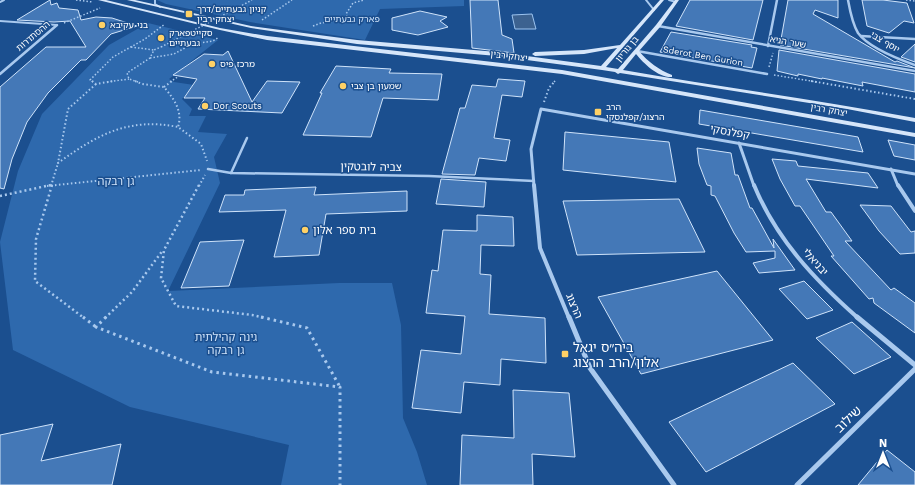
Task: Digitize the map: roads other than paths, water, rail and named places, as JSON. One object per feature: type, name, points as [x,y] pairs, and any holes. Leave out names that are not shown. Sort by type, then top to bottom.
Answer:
[{"type":"main road","name":"יצחק רבין","points":[[100,0],[228,31],[267,38],[562,72],[915,135]]},
{"type":"main road","name":"יצחק רבין","points":[[129,0],[251,27],[357,42],[497,54],[621,70],[689,83],[847,107],[915,120]]},
{"type":"main road","name":"בן גוריון","points":[[662,0],[602,68],[606,80],[621,70],[658,26],[676,1]]},
{"type":"main road","points":[[497,54],[567,54],[621,46]]},
{"type":"main road","points":[[637,51],[643,60],[654,69],[689,83]]},
{"type":"street","points":[[768,46],[777,0]]},
{"type":"street","name":"יוסף צבי","points":[[848,0],[852,18],[861,36],[887,53],[915,66]]},
{"type":"street","name":"ההסתדרות","points":[[0,74],[58,25]]},
{"type":"street","name":"שער הגיא","points":[[658,26],[915,71]]},
{"type":"street","points":[[861,36],[915,39]]},
{"type":"street","name":"Sderot Ben Gurion","points":[[637,51],[766,74]]},
{"type":"street","name":"קפלנסקי","points":[[541,109],[915,174]]},
{"type":"street","name":"הרצוג","points":[[541,109],[531,149],[540,248],[590,368],[674,485]]},
{"type":"street","name":"יבניאלי","points":[[739,143],[752,182],[776,229],[801,262],[843,306],[915,365]]},
{"type":"street","points":[[891,169],[900,190],[915,211]]},
{"type":"street","name":"שילוב","points":[[797,485],[915,369]]},
{"type":"lane","points":[[0,2],[4,0]]},
{"type":"lane","points":[[155,0],[155,4],[160,7]]},
{"type":"lane","points":[[646,0],[654,10]]},
{"type":"lane","points":[[669,0],[676,1]]},
{"type":"lane","points":[[0,20],[58,25]]},
{"type":"lane","points":[[231,172],[247,138]]},
{"type":"lane","name":"צביה לובטקין","points":[[208,170],[231,172],[429,176],[534,181]]},
{"type":"place","name":"קניון גבעתיים/דרך יצחק רבין","points":[[189,14]]},
{"type":"place","name":"בני עקיבא","points":[[102,25]]},
{"type":"place","name":"סקייטפארק גבעתיים","points":[[161,38]]},
{"type":"place","name":"מרכז פיס","points":[[212,64]]},
{"type":"place","name":"שמעון בן צבי","points":[[343,86]]},
{"type":"place","name":"Dor Scouts","points":[[205,106]]},
{"type":"place","name":"הרב הרצוג/קפלנסקי","points":[[598,112]]},
{"type":"place","name":"בית ספר אלון","points":[[305,230]]},
{"type":"place","name":"ביה״ס יגאל אלון/הרב הרצוג","points":[[565,354]]},
{"type":"park label","name":"פארק גבעתיים","points":[[352,19]]},
{"type":"park label","name":"גן רבקה","points":[[116,181]]},
{"type":"park label","name":"גינה קהילתית גן רבקה","points":[[226,343]]}]
